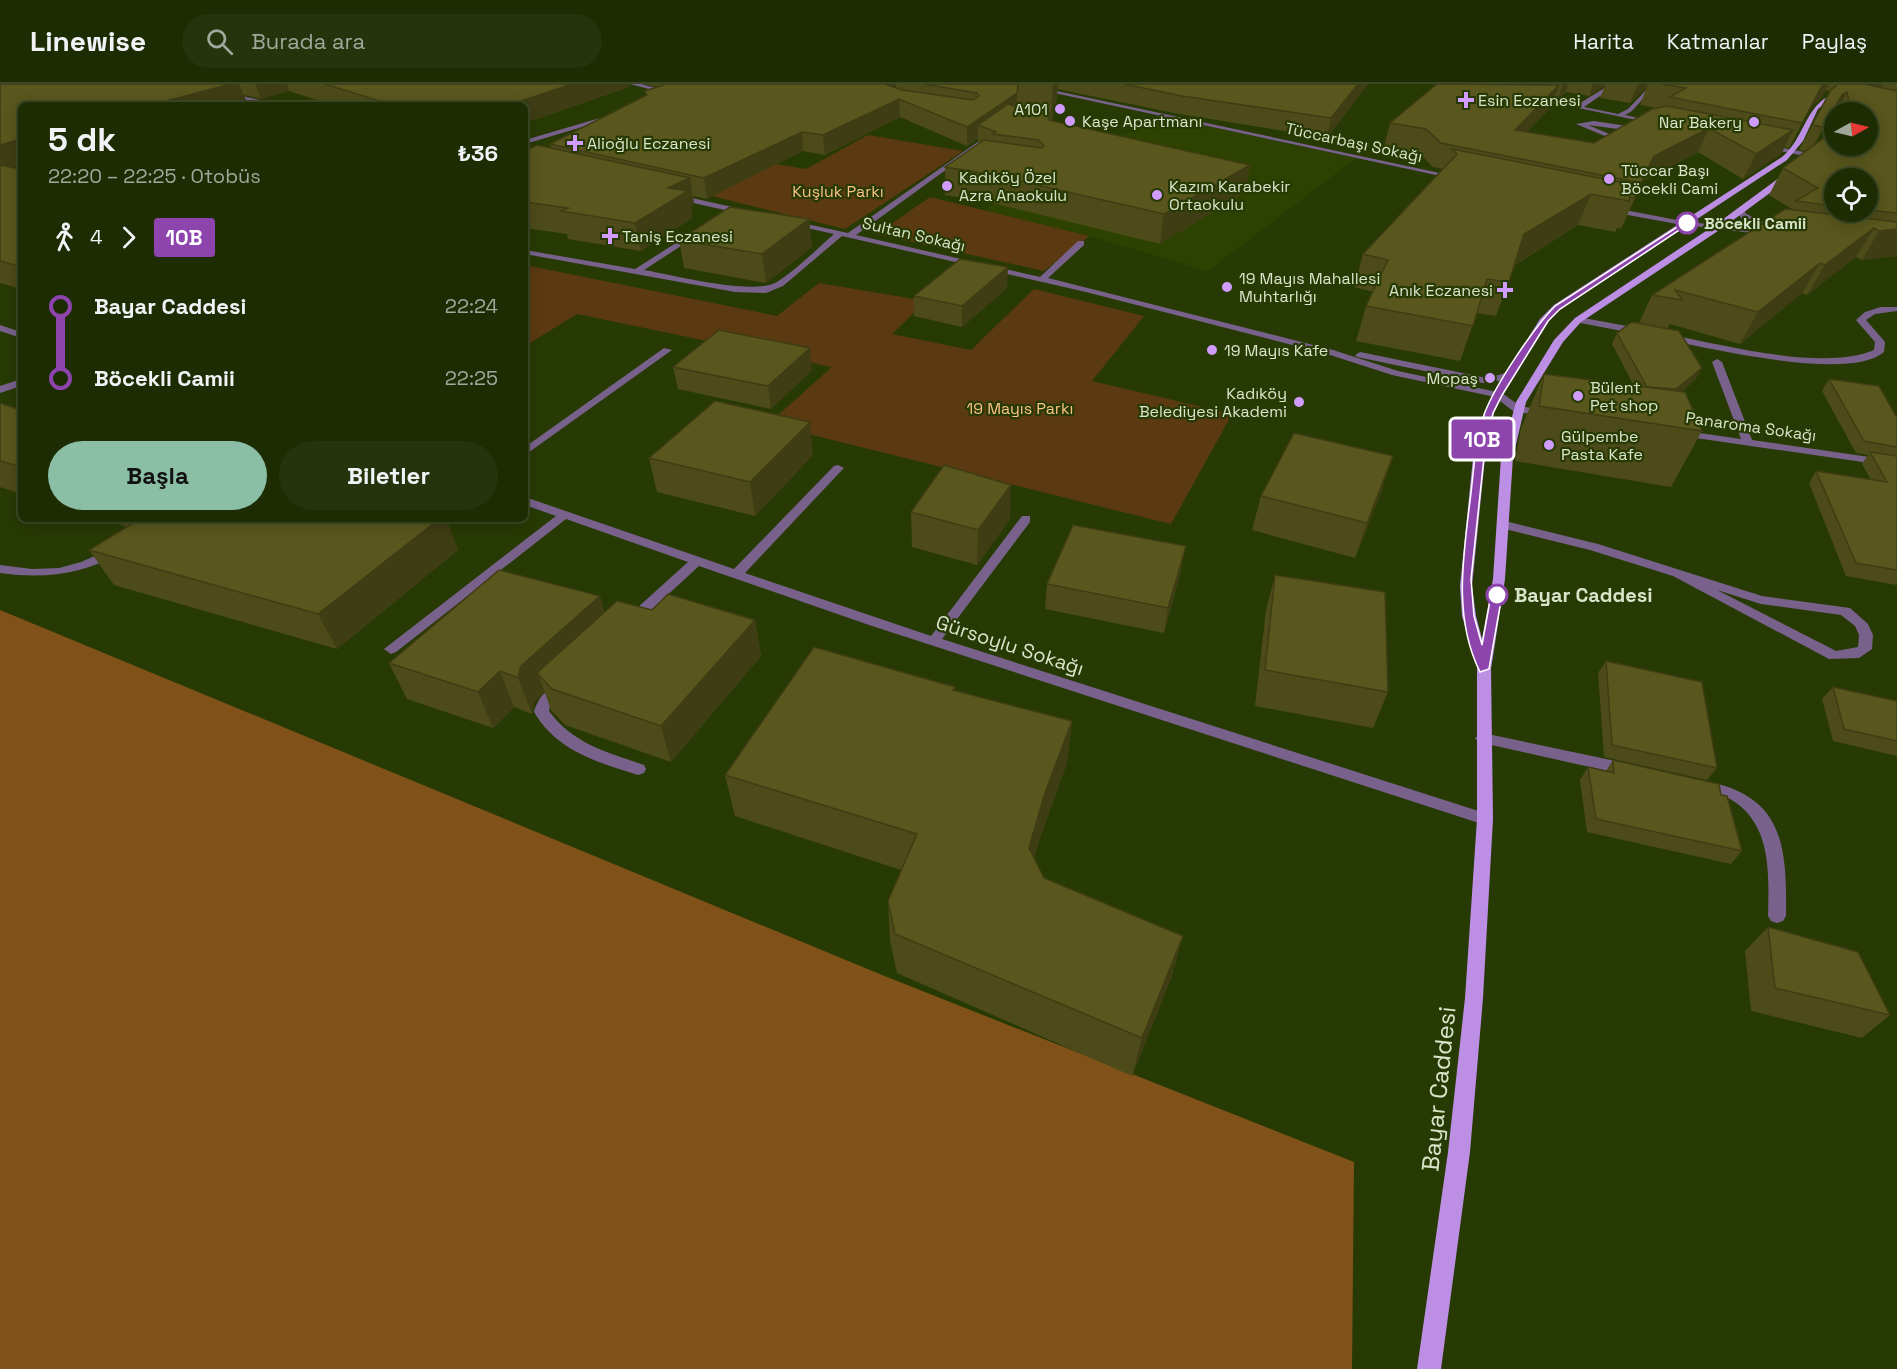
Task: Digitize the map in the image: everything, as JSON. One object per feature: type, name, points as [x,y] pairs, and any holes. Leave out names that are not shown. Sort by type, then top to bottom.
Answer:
[{"type":"main road","name":"Bayar Caddesi","points":[[1484,669],[1469,616],[1466,579],[1480,448],[1489,413],[1498,395],[1545,320],[1557,307],[1792,152],[1797,146],[1812,110],[1825,96],[1838,99]]},
{"type":"main road","points":[[1805,163],[1814,156],[1824,138]]},
{"type":"main road","name":"Bayar Caddesi","points":[[1429,1369],[1459,1152],[1474,998],[1485,819],[1484,669],[1499,579],[1507,457],[1517,409],[1559,340],[1578,320],[1718,227],[1796,170]]},
{"type":"street","points":[[633,84],[681,95],[670,99]]},
{"type":"street","name":"Tüccarbaşı Sokağı","points":[[1016,84],[1467,179]]},
{"type":"street","points":[[1579,107],[1613,85]]},
{"type":"street","points":[[1619,116],[1630,110],[1647,91]]},
{"type":"street","points":[[1040,101],[1052,92]]},
{"type":"street","points":[[220,93],[260,102]]},
{"type":"street","points":[[1523,96],[1660,124],[1636,130],[1594,123],[1579,124],[1617,139]]},
{"type":"street","points":[[528,141],[626,112]]},
{"type":"street","points":[[850,235],[996,131]]},
{"type":"street","points":[[1753,144],[1814,156]]},
{"type":"street","points":[[957,159],[968,160]]},
{"type":"street","points":[[661,193],[762,216]]},
{"type":"street","points":[[1599,207],[1687,223],[1776,232],[1741,215],[1743,209]]},
{"type":"street","points":[[721,215],[729,209]]},
{"type":"street","name":"Sultan Sokağı","points":[[784,220],[1042,279],[1330,352],[1396,374],[1498,395]]},
{"type":"street","points":[[636,272],[702,228]]},
{"type":"street","points":[[528,253],[735,289],[766,290],[791,275],[841,233]]},
{"type":"street","points":[[1042,279],[1081,243]]},
{"type":"street","points":[[1578,320],[1726,347],[1836,363],[1874,357],[1879,352],[1880,342],[1861,320],[1874,311],[1895,309]]},
{"type":"street","points":[[0,328],[18,334]]},
{"type":"street","points":[[528,450],[668,350]]},
{"type":"street","name":"Sultan Sokağı","points":[[1330,352],[1377,358],[1482,380],[1501,378],[1512,373]]},
{"type":"street","points":[[1717,362],[1748,443]]},
{"type":"street","points":[[0,390],[18,383]]},
{"type":"street","points":[[1498,395],[1517,409],[1563,416]]},
{"type":"street","name":"Panaroma Sokağı","points":[[1667,431],[1897,464]]},
{"type":"street","points":[[737,574],[838,468]]},
{"type":"street","name":"Gürsoylu Sokağı","points":[[528,502],[934,641],[1485,819]]},
{"type":"street","points":[[391,649],[564,514]]},
{"type":"street","points":[[934,641],[1026,519]]},
{"type":"street","points":[[1501,524],[1594,548],[1761,600],[1845,611],[1861,624],[1866,635],[1865,649],[1859,653],[1834,656],[1680,576]]},
{"type":"street","points":[[0,569],[66,572],[90,565],[128,543]]},
{"type":"street","points":[[618,633],[697,561]]},
{"type":"street","points":[[568,679],[543,704],[541,712],[550,726],[569,745],[638,769]]},
{"type":"street","points":[[1483,738],[1643,773]]},
{"type":"street","points":[[1689,783],[1735,794],[1751,804],[1764,821],[1773,839],[1776,916]]},
{"type":"shaded area","name":"Kazım Karabekir Ortaokulu","points":[[1167,117],[1356,158],[1208,271],[1089,236],[984,210],[1028,180],[1092,148]]},
{"type":"shaded area","points":[[0,610],[882,975],[1354,1162],[1352,1369],[0,1369]]},
{"type":"green space","name":"Kuşluk Parkı","points":[[868,135],[963,151],[845,229],[700,193],[763,162],[806,169]]},
{"type":"green space","points":[[930,197],[1089,236],[1044,271],[877,234]]},
{"type":"green space","name":"19 Mayıs Parkı","points":[[528,266],[777,316],[819,283],[926,301],[892,334],[971,350],[1034,289],[1144,316],[1092,381],[1232,414],[1171,524],[768,424],[832,367],[577,314],[528,344]]},
{"type":"building","points":[[0,84],[231,84],[162,102],[18,102],[18,140],[0,145]]},
{"type":"building","points":[[325,84],[572,84],[518,102],[382,102]]},
{"type":"building","points":[[666,84],[885,84],[902,90],[973,100],[979,96],[977,93],[924,84],[1018,84],[1017,93],[967,127],[899,99],[823,135],[802,132],[704,178],[550,144],[647,95],[645,91]]},
{"type":"building","points":[[1124,84],[1358,84],[1331,118],[1182,96]]},
{"type":"building","points":[[1437,84],[1559,85],[1515,130],[1594,143],[1652,109],[1667,106],[1793,130],[1756,154],[1709,128],[1654,156],[1641,183],[1441,143],[1426,129],[1390,123]]},
{"type":"building","points":[[1662,84],[1823,84],[1802,123],[1670,97],[1686,88]]},
{"type":"building","points":[[1838,84],[1865,84],[1897,91],[1897,213],[1878,211],[1878,168],[1824,168],[1824,205],[1796,201],[1818,188],[1783,168],[1824,138],[1824,156],[1878,156],[1878,102],[1849,102],[1847,92],[1838,102],[1824,102],[1831,90]]},
{"type":"building","points":[[1824,103],[1824,125],[1812,125]]},
{"type":"building","points":[[1008,104],[1035,113],[1050,114],[1048,120],[1250,165],[1164,214],[989,174],[945,167],[984,140],[1041,148],[1044,146],[1039,140],[993,134],[996,132],[978,125]]},
{"type":"building","points":[[537,145],[690,178],[668,188],[688,191],[635,223],[561,211],[568,208],[528,202],[528,150]]},
{"type":"building","points":[[1452,149],[1640,186],[1634,198],[1630,197],[1629,201],[1591,194],[1524,234],[1509,282],[1487,279],[1473,326],[1366,306],[1388,260],[1363,254],[1457,154]]},
{"type":"building","points":[[0,165],[18,168],[18,266],[0,261]]},
{"type":"building","points":[[730,207],[809,219],[762,254],[679,240]]},
{"type":"building","points":[[1785,209],[1824,214],[1824,222],[1878,222],[1878,220],[1897,222],[1897,229],[1879,231],[1874,228],[1825,265],[1820,263],[1758,312],[1675,290],[1682,300],[1652,295]]},
{"type":"building","points":[[960,259],[1008,267],[962,306],[914,296]]},
{"type":"building","points":[[1632,322],[1679,331],[1702,368],[1676,389],[1647,387],[1617,333]]},
{"type":"building","points":[[719,330],[810,348],[768,386],[673,367]]},
{"type":"building","points":[[1544,374],[1685,392],[1702,431],[1539,406]]},
{"type":"building","points":[[1829,379],[1879,386],[1897,418],[1897,447],[1864,441]]},
{"type":"building","points":[[715,401],[810,422],[750,482],[649,458]]},
{"type":"building","points":[[0,403],[18,409],[18,466],[0,461]]},
{"type":"building","points":[[1294,433],[1393,456],[1367,523],[1261,496]]},
{"type":"building","points":[[1870,452],[1897,456],[1897,570],[1856,563],[1816,471],[1887,482]]},
{"type":"building","points":[[944,465],[1011,485],[978,530],[911,512]]},
{"type":"building","points":[[135,522],[435,522],[318,614],[89,550]]},
{"type":"building","points":[[1073,525],[1186,546],[1168,608],[1047,584]]},
{"type":"building","points":[[499,570],[600,596],[521,666],[518,678],[500,671],[478,692],[389,663]]},
{"type":"building","points":[[1275,575],[1385,592],[1388,692],[1265,670]]},
{"type":"building","points":[[668,594],[755,620],[661,726],[552,689],[538,674],[617,601],[652,610]]},
{"type":"building","points":[[814,647],[955,687],[953,690],[1072,721],[1044,796],[1029,848],[1044,878],[1183,936],[1142,1038],[895,934],[888,901],[917,834],[725,775]]},
{"type":"building","points":[[1606,661],[1702,682],[1717,768],[1612,745]]},
{"type":"building","points":[[1833,687],[1897,701],[1897,741],[1844,729]]},
{"type":"building","points":[[1613,760],[1719,784],[1721,795],[1727,796],[1742,851],[1596,819],[1588,767],[1614,773]]},
{"type":"building","points":[[1768,927],[1858,952],[1890,1015],[1775,988]]},
{"type":"bus line","name":"10B","points":[[1497,595],[1484,669],[1469,616],[1466,579],[1480,448],[1489,413],[1498,395],[1545,320],[1557,307],[1687,223]]},
{"type":"place","name":"Esin Eczanesi","points":[[1466,100]]},
{"type":"place","name":"A101","points":[[1060,109]]},
{"type":"place","name":"Kaşe Apartmanı","points":[[1070,121]]},
{"type":"place","name":"Nar Bakery","points":[[1754,122]]},
{"type":"place","name":"Alioğlu Eczanesi","points":[[575,143]]},
{"type":"place","name":"Tüccar Başı Böcekli Cami","points":[[1609,179]]},
{"type":"place","name":"Kadıköy Özel Azra Anaokulu","points":[[947,186]]},
{"type":"place","name":"Kazım Karabekir Ortaokulu","points":[[1157,195]]},
{"type":"place","name":"Böcekli Camii","points":[[1687,223]]},
{"type":"place","name":"Taniş Eczanesi","points":[[610,236]]},
{"type":"place","name":"19 Mayıs Mahallesi Muhtarlığı","points":[[1227,287]]},
{"type":"place","name":"Anık Eczanesi","points":[[1505,290]]},
{"type":"place","name":"19 Mayıs Kafe","points":[[1212,350]]},
{"type":"place","name":"Mopaş","points":[[1490,378]]},
{"type":"place","name":"Bülent Pet shop","points":[[1578,396]]},
{"type":"place","name":"Kadıköy Belediyesi Akademi","points":[[1299,402]]},
{"type":"place","name":"Gülpembe Pasta Kafe","points":[[1549,445]]},
{"type":"place","name":"Bayar Caddesi","points":[[1497,595]]}]
